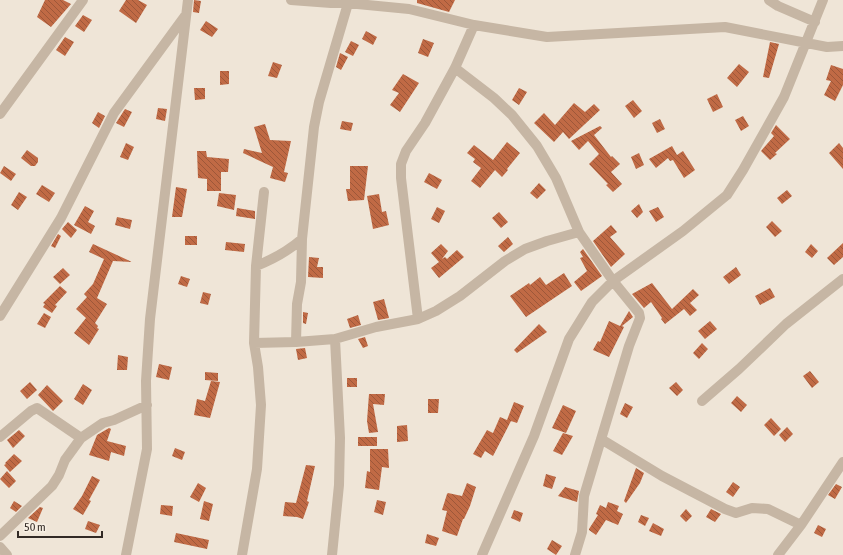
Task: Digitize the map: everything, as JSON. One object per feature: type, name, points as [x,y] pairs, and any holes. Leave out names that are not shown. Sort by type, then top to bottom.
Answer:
[{"type":"street","points":[[0,114],[83,0]]},
{"type":"street","points":[[126,555],[147,449],[146,381],[150,319],[188,0]]},
{"type":"street","points":[[291,0],[331,3],[348,2],[409,9],[474,25],[547,37],[725,27],[827,47],[843,46]]},
{"type":"street","points":[[769,0],[778,6],[815,22]]},
{"type":"street","points":[[482,555],[534,436],[569,339],[592,302],[613,280],[683,231],[727,195],[743,170],[784,97],[823,0]]},
{"type":"street","points":[[296,342],[297,304],[301,282],[302,239],[313,135],[319,102],[348,2]]},
{"type":"street","points":[[0,316],[61,218],[114,113],[186,14]]},
{"type":"street","points":[[418,319],[401,178],[401,164],[406,151],[425,124],[455,68],[474,25]]},
{"type":"street","points":[[455,68],[494,98],[512,115],[536,146],[556,178],[579,232],[613,280],[639,313],[640,318],[629,346],[584,496],[582,532],[575,555]]},
{"type":"street","points":[[242,555],[257,469],[261,405],[258,367],[254,343],[256,266],[264,192]]},
{"type":"street","points":[[254,343],[336,339],[376,327],[418,319],[436,311],[460,296],[505,261],[526,249],[547,241],[579,232]]},
{"type":"street","points":[[256,266],[271,260],[288,250],[302,239]]},
{"type":"street","points":[[702,401],[739,369],[786,324],[843,279]]},
{"type":"street","points":[[332,555],[339,485],[340,438],[336,339]]},
{"type":"street","points":[[0,536],[52,486],[59,475],[65,460],[81,438],[103,423],[114,420],[147,405]]},
{"type":"street","points":[[0,437],[31,411],[37,408],[81,438]]},
{"type":"street","points":[[602,439],[662,476],[725,509],[736,513],[752,508],[768,509],[801,525]]},
{"type":"street","points":[[778,555],[801,525],[843,462]]},
{"type":"building","points":[[45,0],[63,0],[71,4],[51,27],[37,17]]},
{"type":"building","points":[[126,0],[138,0],[147,5],[136,23],[119,11]]},
{"type":"building","points":[[194,0],[201,1],[199,13],[193,12]]},
{"type":"building","points":[[417,0],[455,0],[449,12],[417,3]]},
{"type":"building","points":[[83,15],[92,20],[84,32],[75,26]]},
{"type":"building","points":[[206,21],[218,29],[212,37],[200,30]]},
{"type":"building","points":[[366,31],[377,37],[373,45],[362,39]]},
{"type":"building","points":[[65,37],[74,42],[65,56],[56,50]]},
{"type":"building","points":[[423,39],[434,43],[428,57],[418,53]]},
{"type":"building","points":[[351,41],[359,45],[353,56],[345,52]]},
{"type":"building","points":[[770,42],[779,44],[769,78],[763,77]]},
{"type":"building","points":[[340,53],[348,57],[341,70],[336,67]]},
{"type":"building","points":[[273,62],[282,65],[277,78],[268,76]]},
{"type":"building","points":[[739,64],[749,72],[737,87],[727,78]]},
{"type":"building","points":[[831,65],[843,69],[843,85],[835,101],[824,95],[831,81],[826,80]]},
{"type":"building","points":[[220,71],[229,71],[229,84],[220,85]]},
{"type":"building","points":[[403,74],[419,83],[400,112],[390,105],[399,93],[392,90]]},
{"type":"building","points":[[194,88],[205,88],[205,99],[195,100]]},
{"type":"building","points":[[519,88],[527,92],[519,105],[512,100]]},
{"type":"building","points":[[717,94],[723,107],[713,112],[707,99]]},
{"type":"building","points":[[633,100],[642,111],[634,118],[625,106]]},
{"type":"building","points":[[574,103],[585,112],[594,104],[600,110],[569,139],[563,132],[554,142],[534,123],[544,113],[555,125]]},
{"type":"building","points":[[158,108],[167,109],[165,121],[156,119]]},
{"type":"building","points":[[125,109],[132,112],[124,127],[116,123]]},
{"type":"building","points":[[98,112],[105,116],[99,128],[92,123]]},
{"type":"building","points":[[743,116],[749,126],[741,131],[735,120]]},
{"type":"building","points":[[660,119],[665,129],[657,133],[652,123]]},
{"type":"building","points":[[342,121],[353,123],[351,131],[340,129]]},
{"type":"building","points":[[265,124],[270,140],[291,141],[284,172],[288,173],[285,182],[270,178],[273,167],[243,153],[244,149],[262,153],[254,127]]},
{"type":"building","points":[[776,125],[790,139],[775,153],[777,154],[770,160],[761,151],[774,136],[771,133]]},
{"type":"building","points":[[600,126],[602,128],[594,135],[611,157],[612,156],[620,164],[611,172],[622,184],[613,192],[606,185],[608,184],[589,164],[599,154],[588,141],[579,150],[571,141]]},
{"type":"building","points":[[507,142],[520,153],[502,177],[495,170],[480,188],[471,181],[481,168],[473,162],[475,159],[467,153],[474,145],[493,160]]},
{"type":"building","points":[[126,143],[134,147],[128,160],[120,157]]},
{"type":"building","points":[[839,143],[843,148],[843,169],[829,153]]},
{"type":"building","points":[[672,146],[677,155],[683,151],[695,170],[684,178],[673,160],[670,161],[668,158],[656,168],[649,159]]},
{"type":"building","points":[[27,150],[38,158],[38,162],[35,166],[31,166],[21,158]]},
{"type":"building","points":[[197,151],[206,151],[207,157],[229,159],[228,172],[221,172],[221,191],[207,191],[207,179],[198,178]]},
{"type":"building","points":[[639,153],[644,165],[636,169],[631,157]]},
{"type":"building","points":[[4,166],[16,174],[11,181],[0,173]]},
{"type":"building","points":[[350,166],[368,166],[364,200],[348,201],[346,189],[350,189]]},
{"type":"building","points":[[429,173],[442,180],[437,189],[424,182]]},
{"type":"building","points":[[539,183],[546,190],[537,199],[530,193]]},
{"type":"building","points":[[42,185],[55,193],[49,202],[36,194]]},
{"type":"building","points":[[176,187],[187,189],[182,217],[172,217]]},
{"type":"building","points":[[787,190],[792,196],[782,204],[777,198]]},
{"type":"building","points":[[19,192],[27,197],[18,210],[11,205]]},
{"type":"building","points":[[219,193],[236,195],[234,210],[217,206]]},
{"type":"building","points":[[379,194],[382,212],[386,211],[389,225],[373,229],[367,196]]},
{"type":"building","points":[[639,204],[643,212],[637,218],[631,211]]},
{"type":"building","points":[[85,206],[94,211],[88,222],[95,226],[91,234],[74,225]]},
{"type":"building","points":[[437,207],[445,211],[439,223],[431,219]]},
{"type":"building","points":[[658,207],[664,217],[656,222],[649,211]]},
{"type":"building","points":[[237,208],[255,211],[255,219],[236,216]]},
{"type":"building","points":[[499,212],[508,222],[501,228],[492,218]]},
{"type":"building","points":[[117,217],[132,220],[130,229],[115,225]]},
{"type":"building","points":[[772,221],[782,231],[775,237],[766,227]]},
{"type":"building","points":[[68,222],[77,230],[71,238],[62,229]]},
{"type":"building","points":[[611,225],[617,232],[610,237],[625,254],[611,267],[593,241]]},
{"type":"building","points":[[58,234],[61,236],[55,248],[51,246]]},
{"type":"building","points":[[185,236],[197,236],[197,245],[185,245]]},
{"type":"building","points":[[508,237],[513,244],[504,252],[498,246]]},
{"type":"building","points":[[226,242],[245,244],[244,252],[225,250]]},
{"type":"building","points":[[843,243],[843,257],[834,265],[827,258]]},
{"type":"building","points":[[93,244],[132,262],[113,261],[97,298],[107,304],[95,323],[99,329],[89,345],[74,333],[86,318],[76,309],[87,297],[84,294],[93,284],[104,259],[89,252]]},
{"type":"building","points":[[441,244],[448,251],[442,259],[445,257],[447,259],[457,250],[464,257],[439,278],[431,268],[439,262],[431,253]]},
{"type":"building","points":[[811,244],[818,251],[812,258],[805,252]]},
{"type":"building","points":[[583,249],[602,276],[581,291],[574,282],[587,271],[580,258],[583,257],[580,252]]},
{"type":"building","points":[[309,257],[319,258],[317,267],[323,267],[323,278],[308,277]]},
{"type":"building","points":[[736,267],[741,275],[729,284],[723,277]]},
{"type":"building","points":[[63,268],[70,275],[60,284],[53,277]]},
{"type":"building","points":[[564,273],[572,286],[526,317],[510,296],[529,283],[530,285],[540,277],[546,285]]},
{"type":"building","points":[[181,276],[190,279],[187,287],[178,284]]},
{"type":"building","points":[[652,283],[672,309],[693,289],[699,295],[690,303],[697,310],[690,316],[684,309],[665,324],[651,302],[644,308],[632,294]]},
{"type":"building","points":[[60,286],[67,292],[55,305],[57,306],[52,313],[43,307],[45,304],[43,303]]},
{"type":"building","points":[[770,288],[775,297],[760,305],[755,296]]},
{"type":"building","points":[[203,292],[211,294],[208,305],[200,303]]},
{"type":"building","points":[[384,299],[389,318],[378,320],[373,302]]},
{"type":"building","points":[[629,311],[633,317],[622,326],[624,327],[609,357],[593,350],[598,341],[600,342],[609,321],[620,326]]},
{"type":"building","points":[[303,312],[308,313],[306,324],[303,323]]},
{"type":"building","points":[[44,313],[51,317],[45,328],[37,324]]},
{"type":"building","points":[[358,315],[361,325],[350,328],[347,319]]},
{"type":"building","points":[[710,321],[717,329],[705,339],[698,331]]},
{"type":"building","points":[[539,324],[547,332],[517,353],[514,350]]},
{"type":"building","points":[[365,337],[368,346],[363,348],[358,339]]},
{"type":"building","points":[[702,343],[708,349],[699,359],[693,353]]},
{"type":"building","points":[[305,348],[307,358],[298,360],[296,349]]},
{"type":"building","points":[[118,355],[128,357],[127,370],[117,370]]},
{"type":"building","points":[[159,364],[172,367],[169,380],[156,377]]},
{"type":"building","points":[[810,371],[819,382],[812,388],[803,376]]},
{"type":"building","points":[[205,372],[218,373],[218,381],[205,380]]},
{"type":"building","points":[[347,378],[357,378],[357,387],[347,387]]},
{"type":"building","points":[[211,381],[220,382],[210,418],[194,415],[197,399],[205,401]]},
{"type":"building","points":[[30,382],[37,390],[27,399],[20,391]]},
{"type":"building","points":[[676,382],[683,390],[677,396],[669,388]]},
{"type":"building","points":[[83,384],[92,390],[83,405],[74,399]]},
{"type":"building","points":[[47,385],[63,401],[53,411],[38,395]]},
{"type":"building","points":[[369,394],[385,394],[384,405],[373,404],[378,432],[369,433],[367,421]]},
{"type":"building","points":[[737,396],[747,405],[741,412],[731,403]]},
{"type":"building","points":[[428,399],[439,399],[438,413],[428,413]]},
{"type":"building","points":[[514,402],[524,406],[517,423],[511,421],[493,456],[485,451],[481,458],[473,454],[487,430],[493,433],[500,417],[507,420]]},
{"type":"building","points":[[625,403],[633,407],[627,418],[620,414]]},
{"type":"building","points":[[563,405],[576,411],[566,433],[552,428]]},
{"type":"building","points":[[771,418],[781,429],[774,436],[764,425]]},
{"type":"building","points":[[407,425],[408,441],[397,442],[397,426]]},
{"type":"building","points":[[787,427],[793,434],[785,442],[779,435]]},
{"type":"building","points":[[109,428],[111,429],[107,441],[126,446],[124,456],[111,452],[109,461],[89,455],[97,435]]},
{"type":"building","points":[[19,430],[25,436],[13,448],[7,440]]},
{"type":"building","points":[[563,433],[573,436],[562,455],[553,451]]},
{"type":"building","points":[[358,437],[377,437],[377,446],[358,446]]},
{"type":"building","points":[[175,448],[185,452],[182,460],[172,456]]},
{"type":"building","points":[[370,449],[388,449],[389,468],[382,467],[379,490],[365,488],[367,471],[370,472]]},
{"type":"building","points":[[14,454],[22,461],[10,472],[4,465]]},
{"type":"building","points":[[306,465],[315,466],[307,501],[309,502],[303,519],[283,516],[285,502],[296,503]]},
{"type":"building","points":[[636,468],[644,473],[640,483],[626,503],[624,501]]},
{"type":"building","points":[[7,471],[16,481],[9,488],[0,479]]},
{"type":"building","points":[[546,474],[556,477],[552,489],[543,486]]},
{"type":"building","points":[[92,476],[100,480],[83,515],[73,509],[82,496]]},
{"type":"building","points":[[733,482],[740,487],[733,497],[726,492]]},
{"type":"building","points":[[198,483],[206,488],[199,502],[190,497]]},
{"type":"building","points":[[467,483],[476,487],[470,506],[463,519],[457,536],[442,531],[447,511],[442,510],[447,494],[462,496]]},
{"type":"building","points":[[836,484],[842,487],[835,499],[828,495]]},
{"type":"building","points":[[565,487],[579,491],[577,502],[558,496]]},
{"type":"building","points":[[377,500],[386,502],[383,515],[374,512]]},
{"type":"building","points":[[14,501],[22,506],[16,512],[10,508]]},
{"type":"building","points":[[204,501],[213,504],[209,521],[200,519]]},
{"type":"building","points":[[608,502],[619,506],[617,511],[623,514],[618,525],[606,520],[596,535],[589,529],[598,515],[596,514],[600,505],[606,508]]},
{"type":"building","points":[[161,505],[173,506],[172,516],[160,514]]},
{"type":"building","points":[[40,507],[43,508],[37,522],[28,518]]},
{"type":"building","points":[[686,509],[692,516],[686,522],[680,516]]},
{"type":"building","points":[[711,509],[721,514],[715,522],[706,517]]},
{"type":"building","points":[[514,510],[523,513],[520,522],[511,518]]},
{"type":"building","points":[[641,515],[649,518],[645,526],[638,522]]},
{"type":"building","points":[[88,521],[100,525],[96,533],[85,529]]},
{"type":"building","points":[[653,523],[664,529],[661,536],[649,531]]},
{"type":"building","points":[[818,525],[826,529],[822,537],[814,533]]},
{"type":"building","points":[[176,533],[209,540],[207,549],[174,542]]},
{"type":"building","points":[[427,534],[439,538],[436,546],[425,543]]},
{"type":"building","points":[[552,540],[562,546],[556,555],[547,549]]}]
